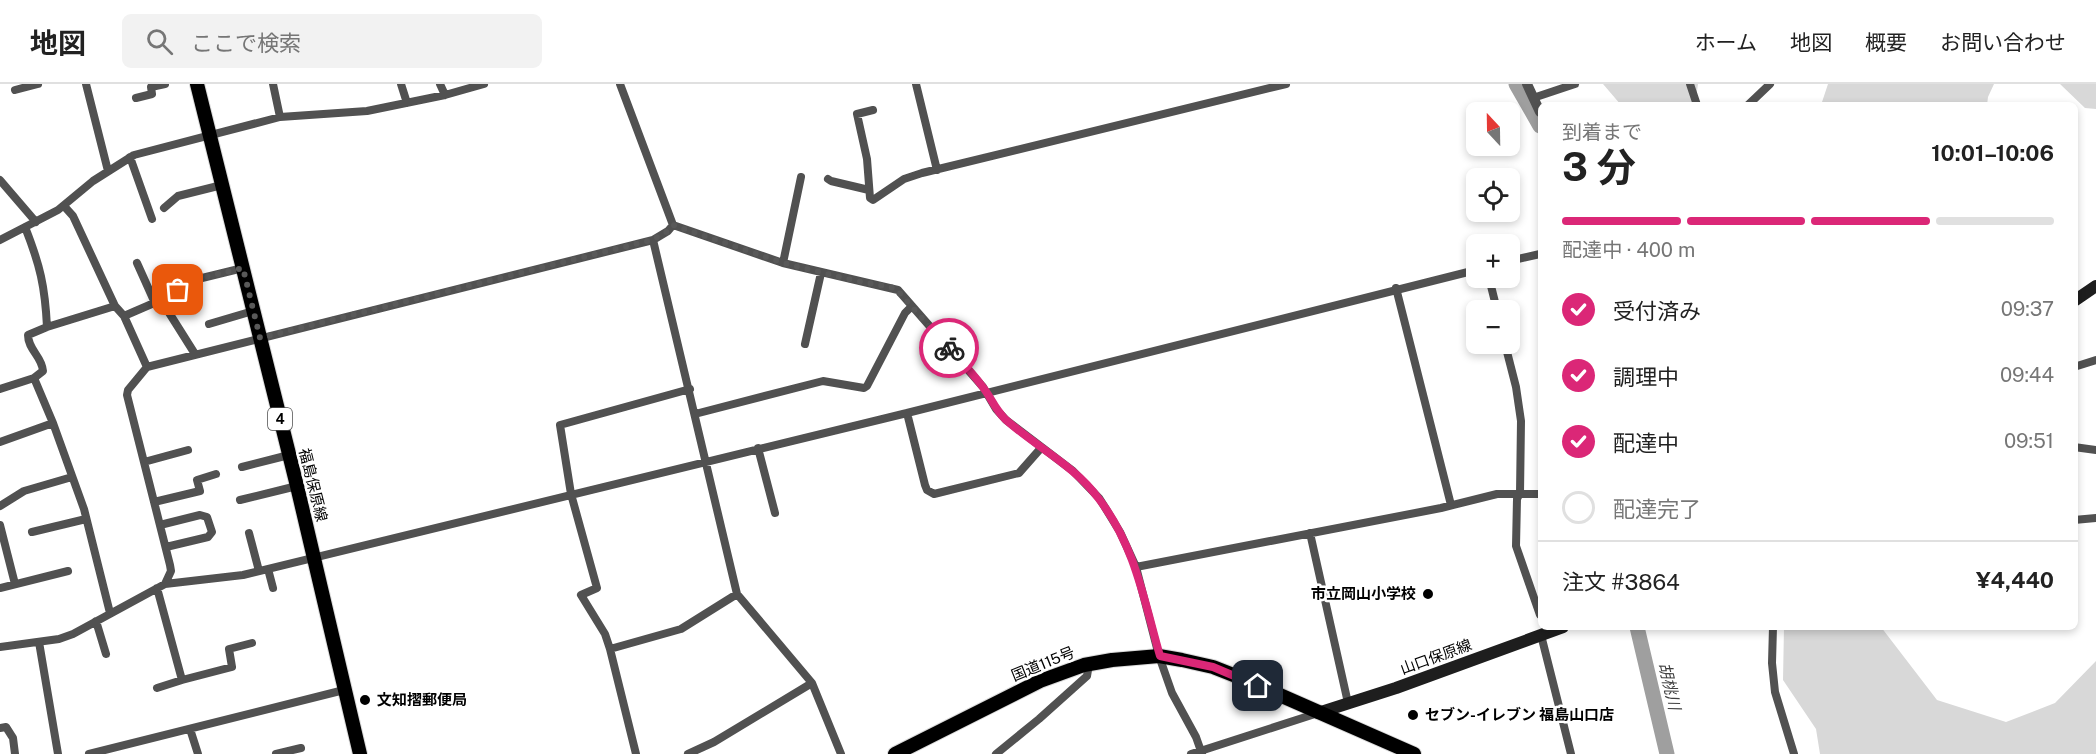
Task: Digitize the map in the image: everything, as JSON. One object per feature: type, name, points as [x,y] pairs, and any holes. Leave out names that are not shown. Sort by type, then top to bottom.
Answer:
[{"type":"main road","name":"福島保原線","points":[[197,84],[297,486],[360,754]]},
{"type":"main road","points":[[2078,298],[2096,286]]},
{"type":"main road","name":"山口保原線","points":[[1318,712],[1544,631]]},
{"type":"main road","name":"国道115号","points":[[896,754],[1040,681],[1089,664],[1160,656],[1226,671],[1414,754]]},
{"type":"street","points":[[15,90],[38,84]]},
{"type":"street","points":[[86,84],[108,171]]},
{"type":"street","points":[[136,98],[152,94],[151,87],[165,84]]},
{"type":"street","points":[[273,84],[280,117]]},
{"type":"street","points":[[400,84],[407,103]]},
{"type":"street","points":[[440,84],[445,95]]},
{"type":"street","points":[[0,240],[64,206],[87,186],[130,157],[280,117],[367,111],[445,95],[484,84]]},
{"type":"street","points":[[620,84],[673,225]]},
{"type":"street","points":[[916,84],[937,170]]},
{"type":"street","points":[[873,110],[857,114],[867,159],[870,198],[873,200],[904,178],[1286,84]]},
{"type":"street","points":[[1527,84],[1538,108]]},
{"type":"street","points":[[1533,98],[1575,84]]},
{"type":"street","points":[[1690,84],[1696,102]]},
{"type":"street","points":[[1751,102],[1770,84]]},
{"type":"street","points":[[130,157],[152,219]]},
{"type":"street","points":[[783,263],[801,177]]},
{"type":"street","points":[[828,179],[870,190]]},
{"type":"street","points":[[0,180],[36,222]]},
{"type":"street","points":[[164,208],[178,196],[222,185]]},
{"type":"street","points":[[64,206],[73,216],[115,306],[124,316],[147,367]]},
{"type":"street","points":[[182,680],[161,586],[171,572],[127,395],[128,390],[147,367],[652,240],[668,231],[673,225]]},
{"type":"street","points":[[673,225],[783,263],[895,288],[985,392],[1006,420],[1065,464],[1099,498],[1120,532],[1136,567],[1172,693],[1197,737],[1201,752]]},
{"type":"street","points":[[25,227],[42,277],[47,327]]},
{"type":"street","points":[[652,240],[690,389],[737,594],[812,683],[840,754]]},
{"type":"street","points":[[1520,259],[1538,254]]},
{"type":"street","points":[[137,263],[158,301],[195,354]]},
{"type":"street","points":[[124,316],[202,278],[243,268]]},
{"type":"street","points":[[0,647],[59,639],[74,634],[161,586],[243,575],[314,558],[907,413],[1396,288],[1466,272]]},
{"type":"street","points":[[805,344],[821,273]]},
{"type":"street","points":[[1396,288],[1451,505]]},
{"type":"street","points":[[0,389],[34,378],[42,372],[40,359],[29,345],[28,335],[115,306]]},
{"type":"street","points":[[695,414],[824,381],[864,388],[905,313],[912,306]]},
{"type":"street","points":[[209,324],[253,311]]},
{"type":"street","points":[[1508,354],[1520,415],[1521,493],[1516,503],[1516,546],[1538,609]]},
{"type":"street","points":[[2078,366],[2096,360]]},
{"type":"street","points":[[34,378],[86,519],[110,613]]},
{"type":"street","points":[[636,754],[605,634],[581,595],[597,588],[572,494],[560,425],[690,389]]},
{"type":"street","points":[[907,413],[925,485],[927,490],[934,494],[1019,474],[1041,448]]},
{"type":"street","points":[[0,442],[52,423]]},
{"type":"street","points":[[758,448],[775,513]]},
{"type":"street","points":[[2078,448],[2096,450]]},
{"type":"street","points":[[144,462],[188,450]]},
{"type":"street","points":[[242,467],[289,454]]},
{"type":"street","points":[[154,502],[200,491],[197,480],[216,474]]},
{"type":"street","points":[[0,506],[24,491],[72,477]]},
{"type":"street","points":[[240,500],[297,486]]},
{"type":"street","points":[[1136,567],[1497,494],[1538,494]]},
{"type":"street","points":[[160,525],[200,515],[207,517],[212,532],[208,537],[166,548]]},
{"type":"street","points":[[2078,520],[2096,518]]},
{"type":"street","points":[[32,532],[86,519]]},
{"type":"street","points":[[0,525],[1,537],[15,584]]},
{"type":"street","points":[[249,533],[259,571]]},
{"type":"street","points":[[1310,533],[1348,703]]},
{"type":"street","points":[[268,568],[273,588]]},
{"type":"street","points":[[0,588],[68,571]]},
{"type":"street","points":[[610,649],[681,629],[737,594]]},
{"type":"street","points":[[96,621],[106,654]]},
{"type":"street","points":[[1773,630],[1772,673],[1775,692],[1794,754]]},
{"type":"street","points":[[1544,631],[1571,754]]},
{"type":"street","points":[[39,642],[58,754]]},
{"type":"street","points":[[157,688],[232,667],[229,649],[252,643]]},
{"type":"street","points":[[996,754],[1040,719],[1087,676],[1089,664]]},
{"type":"street","points":[[688,754],[714,742],[812,683]]},
{"type":"street","points":[[89,754],[344,690]]},
{"type":"street","points":[[1191,754],[1318,712]]},
{"type":"street","points":[[0,728],[6,727],[13,738],[15,754]]},
{"type":"street","points":[[190,729],[198,754]]},
{"type":"street","points":[[276,754],[301,747]]},
{"type":"shaded area","points":[[1603,84],[1698,84],[1694,102],[1618,102]]},
{"type":"shaded area","points":[[1828,84],[1994,84],[1987,102],[1822,102]]},
{"type":"shaded area","points":[[2060,84],[2096,84],[2096,109],[2085,108]]},
{"type":"shaded area","points":[[1784,630],[1883,630],[1937,700],[2006,722],[2055,703],[2096,661],[2096,754],[1820,754],[1816,729],[1783,680]]},
{"type":"waterway","name":"胡桃川","points":[[1516,84],[1538,122]]},
{"type":"waterway","name":"胡桃川","points":[[1638,630],[1667,754]]},
{"type":"way so far","points":[[178,290],[202,278],[243,268],[260,338],[652,240],[668,231],[673,225],[783,263],[895,288],[949,348]]},
{"type":"place","name":"市立岡山小学校","points":[[1428,594]]},
{"type":"place","name":"文知摺郵便局","points":[[365,700]]},
{"type":"place","name":"セブン-イレブン 福島山口店","points":[[1413,715]]},
{"type":"route","points":[[949,348],[983,387],[989,400],[1006,420],[1065,464],[1099,498],[1120,532],[1136,567],[1160,656],[1213,667],[1258,686]]}]
